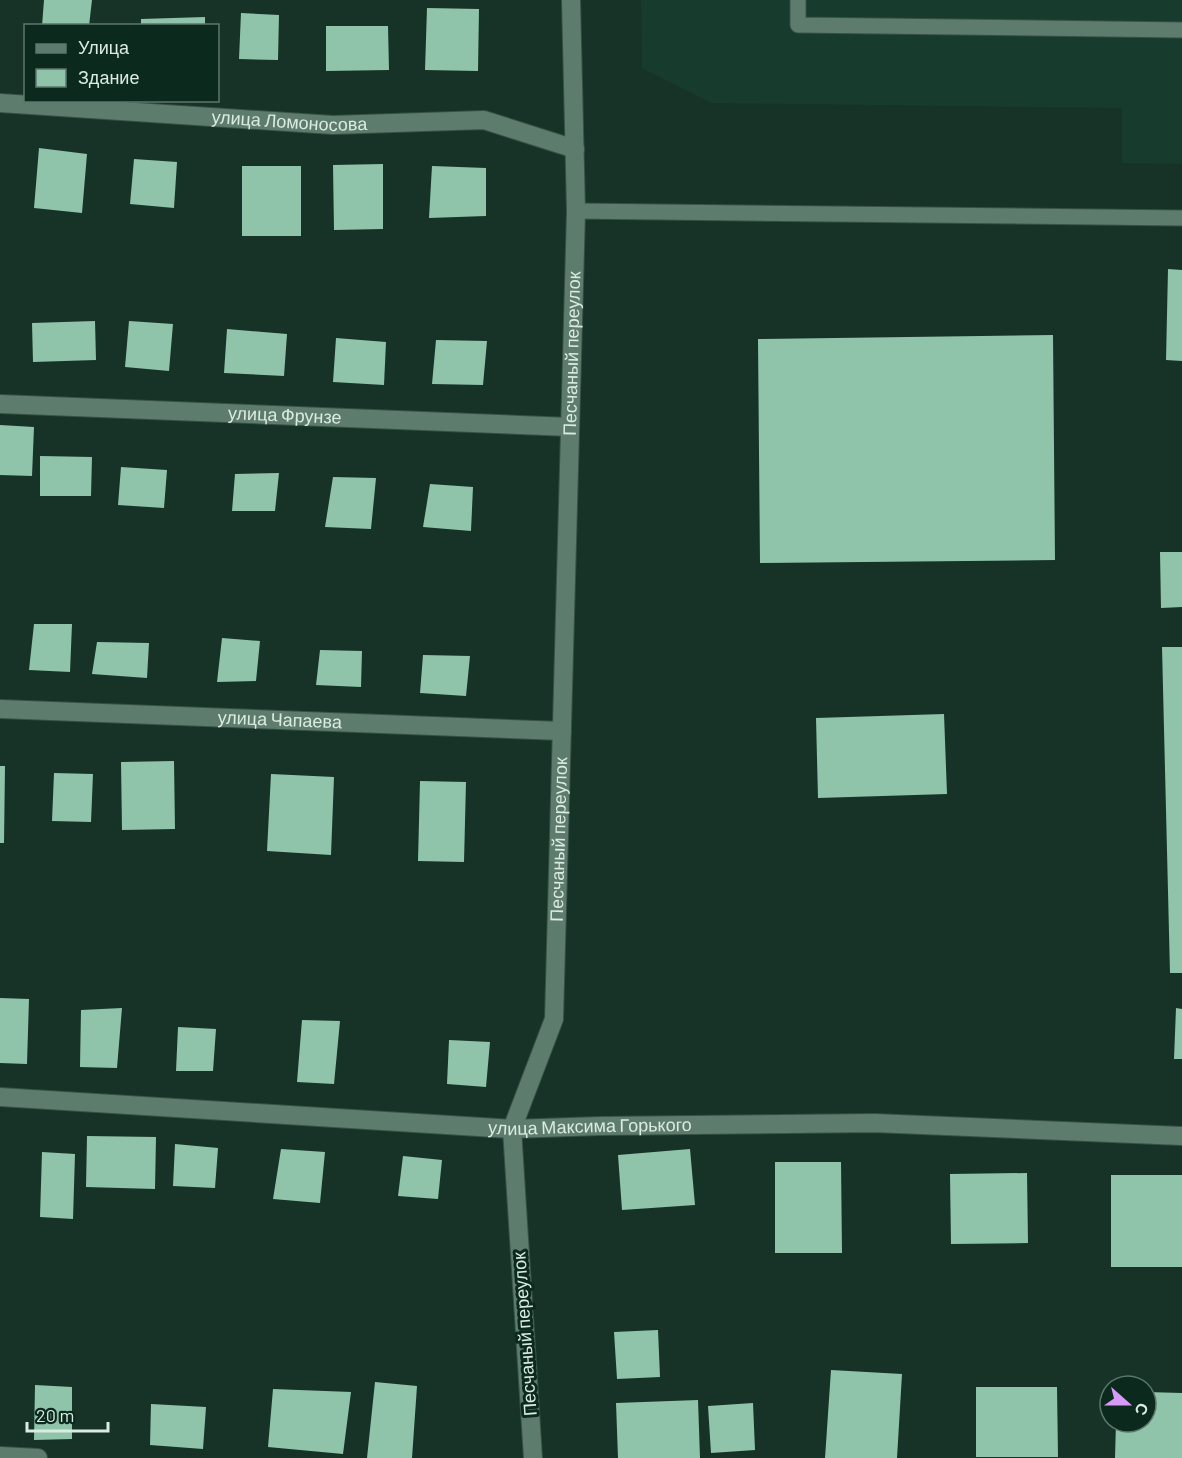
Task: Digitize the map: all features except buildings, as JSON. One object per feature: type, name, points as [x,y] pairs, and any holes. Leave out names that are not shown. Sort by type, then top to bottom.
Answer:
[{"type":"street","name":"Песчаный переулок","points":[[533,1458],[512,1129],[554,1019],[576,211],[571,0]]},
{"type":"street","name":"улица Ломоносова","points":[[0,103],[333,125],[484,120],[574,149]]},
{"type":"street","name":"улица Фрунзе","points":[[0,404],[570,427]]},
{"type":"street","name":"улица Чапаева","points":[[0,709],[562,731]]},
{"type":"street","name":"улица Максима Горького","points":[[0,1097],[512,1129],[874,1123],[1182,1136]]},
{"type":"street","points":[[0,1456],[38,1458]]},
{"type":"lane","points":[[798,0],[798,25],[1182,30]]},
{"type":"lane","points":[[576,211],[1182,218]]},
{"type":"shaded area","points":[[641,0],[1182,0],[1182,164],[1122,163],[1122,108],[712,103],[642,68]]}]
